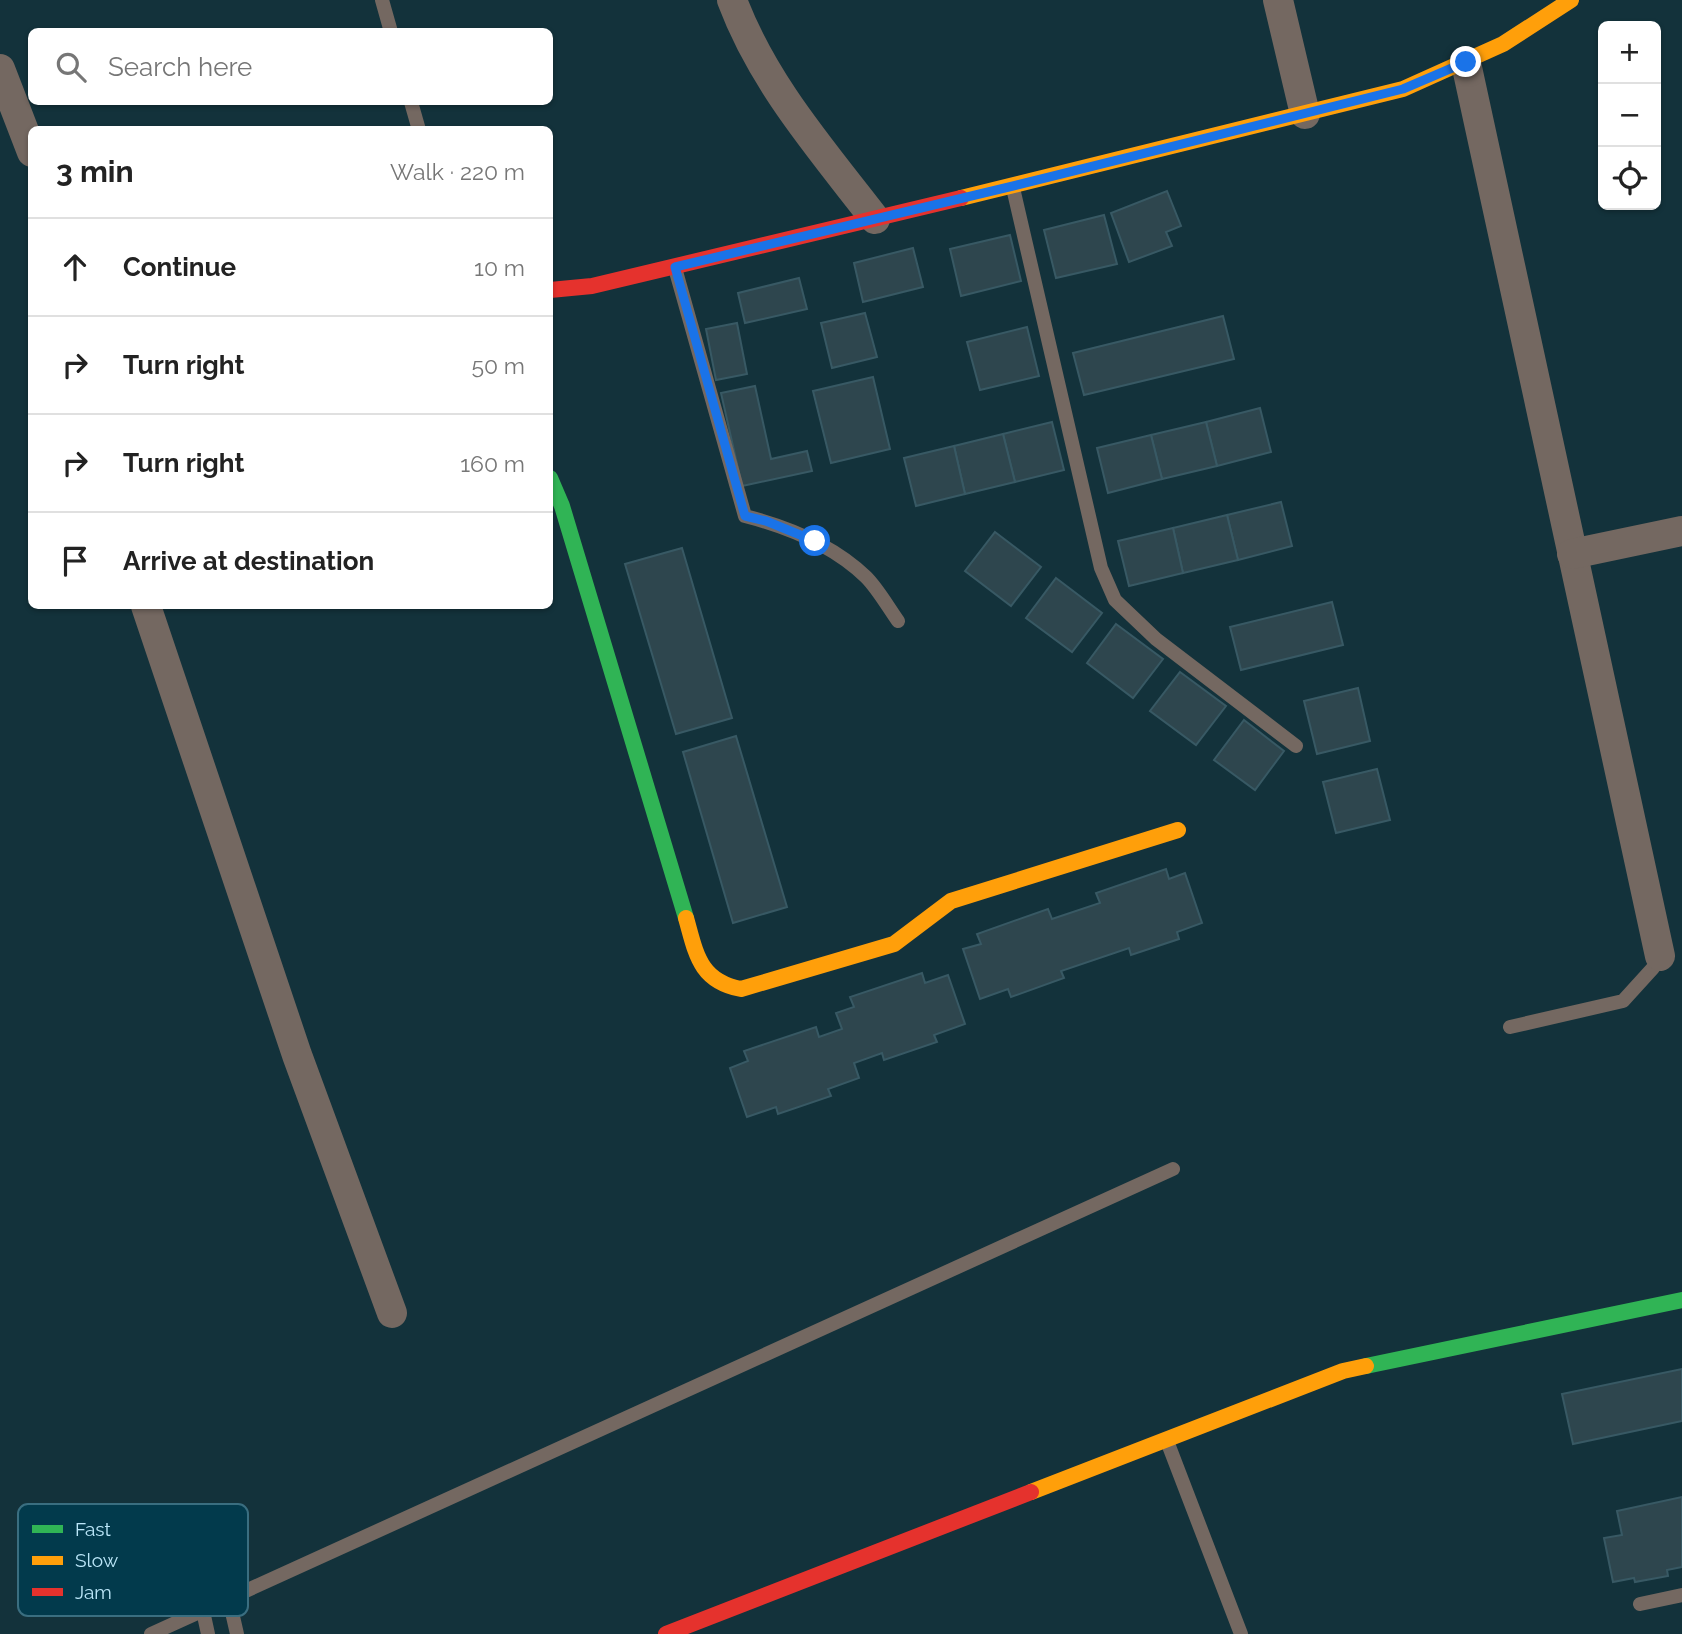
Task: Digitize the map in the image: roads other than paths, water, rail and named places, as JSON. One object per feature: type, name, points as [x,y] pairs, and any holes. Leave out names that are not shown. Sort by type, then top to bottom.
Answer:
[{"type":"street","points":[[732,0],[768,76],[875,219]]},
{"type":"street","points":[[1278,0],[1305,114]]},
{"type":"street","points":[[553,290],[592,286],[675,267],[1403,89],[1503,44],[1571,0]]},
{"type":"street","points":[[1466,62],[1660,956]]},
{"type":"street","points":[[0,69],[28,142]]},
{"type":"street","points":[[553,485],[562,506],[697,956],[709,976],[718,983],[741,989],[894,944],[951,901],[1178,830]]},
{"type":"street","points":[[1572,554],[1682,531]]},
{"type":"street","points":[[147,609],[297,1055],[392,1312]]},
{"type":"street","points":[[666,1634],[1343,1371],[1682,1300]]},
{"type":"lane","points":[[382,0],[390,28]]},
{"type":"lane","points":[[412,105],[418,126]]},
{"type":"lane","points":[[1013,186],[1101,568],[1115,600],[1156,639],[1296,746]]},
{"type":"lane","points":[[675,267],[745,516],[786,528],[815,541],[842,558],[867,578],[898,621]]},
{"type":"lane","points":[[1510,1027],[1623,1001],[1653,968],[1660,956]]},
{"type":"lane","points":[[248,1591],[1173,1169]]},
{"type":"lane","points":[[1166,1440],[1241,1634]]},
{"type":"lane","points":[[1640,1604],[1682,1595]]},
{"type":"lane","points":[[151,1634],[191,1616]]},
{"type":"lane","points":[[203,1616],[208,1634]]},
{"type":"lane","points":[[233,1616],[237,1634]]}]
